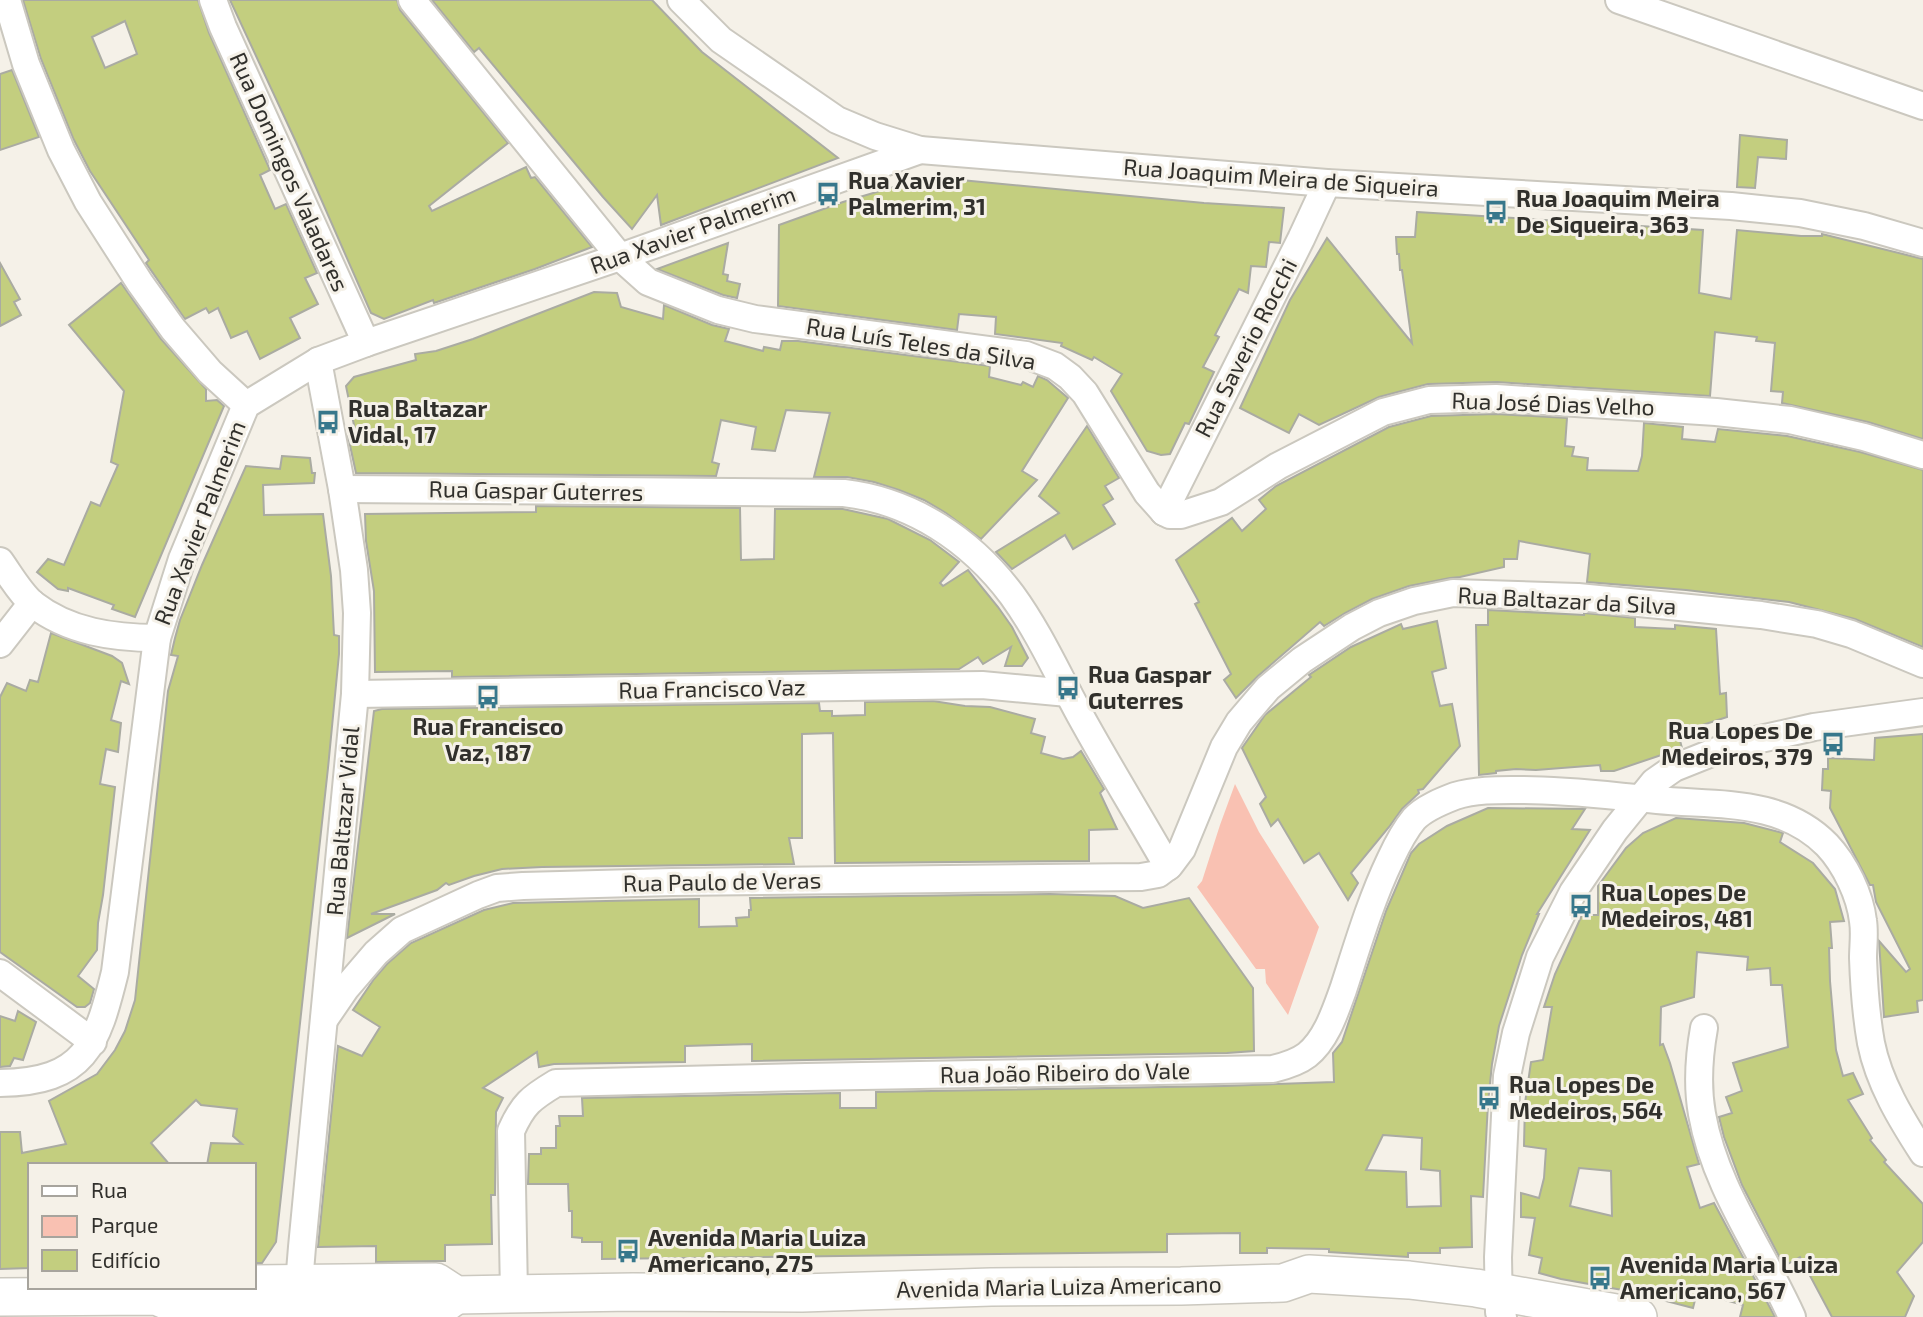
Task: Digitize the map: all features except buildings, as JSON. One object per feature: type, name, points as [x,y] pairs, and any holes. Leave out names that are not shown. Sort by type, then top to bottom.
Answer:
[{"type":"main road","name":"Avenida Maria Luiza Americano","points":[[0,1297],[166,1292],[185,1308],[301,1303],[438,1308],[456,1295],[514,1294],[802,1305],[991,1287],[1283,1283],[1308,1294],[1506,1310],[1638,1317]]},
{"type":"main road","name":"Avenida Maria Luiza Americano","points":[[256,1285],[301,1303]]},
{"type":"street","points":[[7,0],[26,64],[61,150],[88,202],[140,284],[173,329],[210,372],[246,405]]},
{"type":"street","name":"Rua Domingos Valadares","points":[[213,0],[366,342]]},
{"type":"street","name":"Rua Luís Teles da Silva","points":[[412,0],[620,257],[648,282],[718,310],[755,319],[1026,355],[1055,366],[1085,393],[1141,484],[1164,512]]},
{"type":"street","name":"Rua Joaquim Meira de Siqueira","points":[[681,0],[721,40],[836,120],[920,150],[1327,183],[1731,206],[1800,214],[1864,226],[1923,243]]},
{"type":"street","points":[[1619,0],[1923,106]]},
{"type":"street","name":"Rua Xavier Palmerim","points":[[0,1083],[20,1083],[51,1076],[73,1065],[93,1042],[104,1014],[115,972],[157,638],[182,559],[246,405],[318,361],[366,342],[620,257],[920,150]]},
{"type":"street","name":"Rua Saverio Rocchi","points":[[1164,512],[1327,183]]},
{"type":"street","name":"Rua Baltazar Vidal","points":[[301,1303],[355,694],[357,613],[354,569],[342,489],[318,361]]},
{"type":"street","name":"Rua José Dias Velho","points":[[1164,512],[1181,515],[1221,502],[1278,466],[1383,412],[1429,400],[1496,398],[1716,412],[1790,420],[1864,437],[1923,455]]},
{"type":"street","name":"Rua Gaspar Guterres","points":[[342,489],[844,493],[891,502],[918,514],[954,536],[986,564],[1012,595],[1168,867]]},
{"type":"street","points":[[0,561],[32,603],[57,619],[83,629],[117,636],[157,638]]},
{"type":"street","name":"Rua Baltazar da Silva","points":[[1168,867],[1182,849],[1224,747],[1239,722],[1268,688],[1302,660],[1352,627],[1379,613],[1414,601],[1452,593],[1565,597],[1761,615],[1817,624],[1851,634],[1923,664]]},
{"type":"street","points":[[0,644],[32,603]]},
{"type":"street","name":"Rua Francisco Vaz","points":[[355,694],[982,685],[1068,693]]},
{"type":"street","points":[[1506,1310],[1499,1231],[1507,1076],[1516,1033],[1540,957],[1573,892],[1615,830],[1654,782],[1674,768],[1729,746],[1814,727],[1923,712]]},
{"type":"street","name":"Rua João Ribeiro do Vale","points":[[514,1294],[511,1131],[520,1111],[537,1095],[556,1083],[1273,1069],[1290,1064],[1308,1055],[1321,1040],[1336,1011],[1380,882],[1398,844],[1415,818],[1434,805],[1458,795],[1499,790],[1557,790],[1673,802],[1723,803],[1773,812],[1797,823],[1827,845],[1844,868],[1856,895],[1863,921],[1866,1008],[1871,1045],[1882,1082],[1923,1153]]},
{"type":"street","name":"Rua Paulo de Veras","points":[[324,1020],[346,988],[376,953],[402,930],[497,888],[1141,877],[1158,874],[1168,867]]},
{"type":"street","points":[[0,973],[93,1042]]},
{"type":"street","points":[[1703,1028],[1699,1056],[1702,1114],[1717,1168],[1792,1317]]},
{"type":"green space","points":[[1235,784],[1259,832],[1319,927],[1288,1015],[1266,983],[1265,969],[1256,969],[1197,887],[1202,881]]},
{"type":"place","name":"Rua Xavier Palmerim, 31","points":[[828,194]]},
{"type":"place","name":"Rua Joaquim Meira De Siqueira, 363","points":[[1496,212]]},
{"type":"place","name":"Rua Baltazar Vidal, 17","points":[[328,422]]},
{"type":"place","name":"Rua Gaspar Guterres","points":[[1068,688]]},
{"type":"place","name":"Rua Francisco Vaz, 187","points":[[488,697]]},
{"type":"place","name":"Rua Lopes De Medeiros, 379","points":[[1833,744]]},
{"type":"place","name":"Rua Lopes De Medeiros, 481","points":[[1581,906]]},
{"type":"place","name":"Rua Lopes De Medeiros, 564","points":[[1489,1098]]},
{"type":"place","name":"Avenida Maria Luiza Americano, 275","points":[[628,1251]]},
{"type":"place","name":"Avenida Maria Luiza Americano, 567","points":[[1600,1278]]}]
